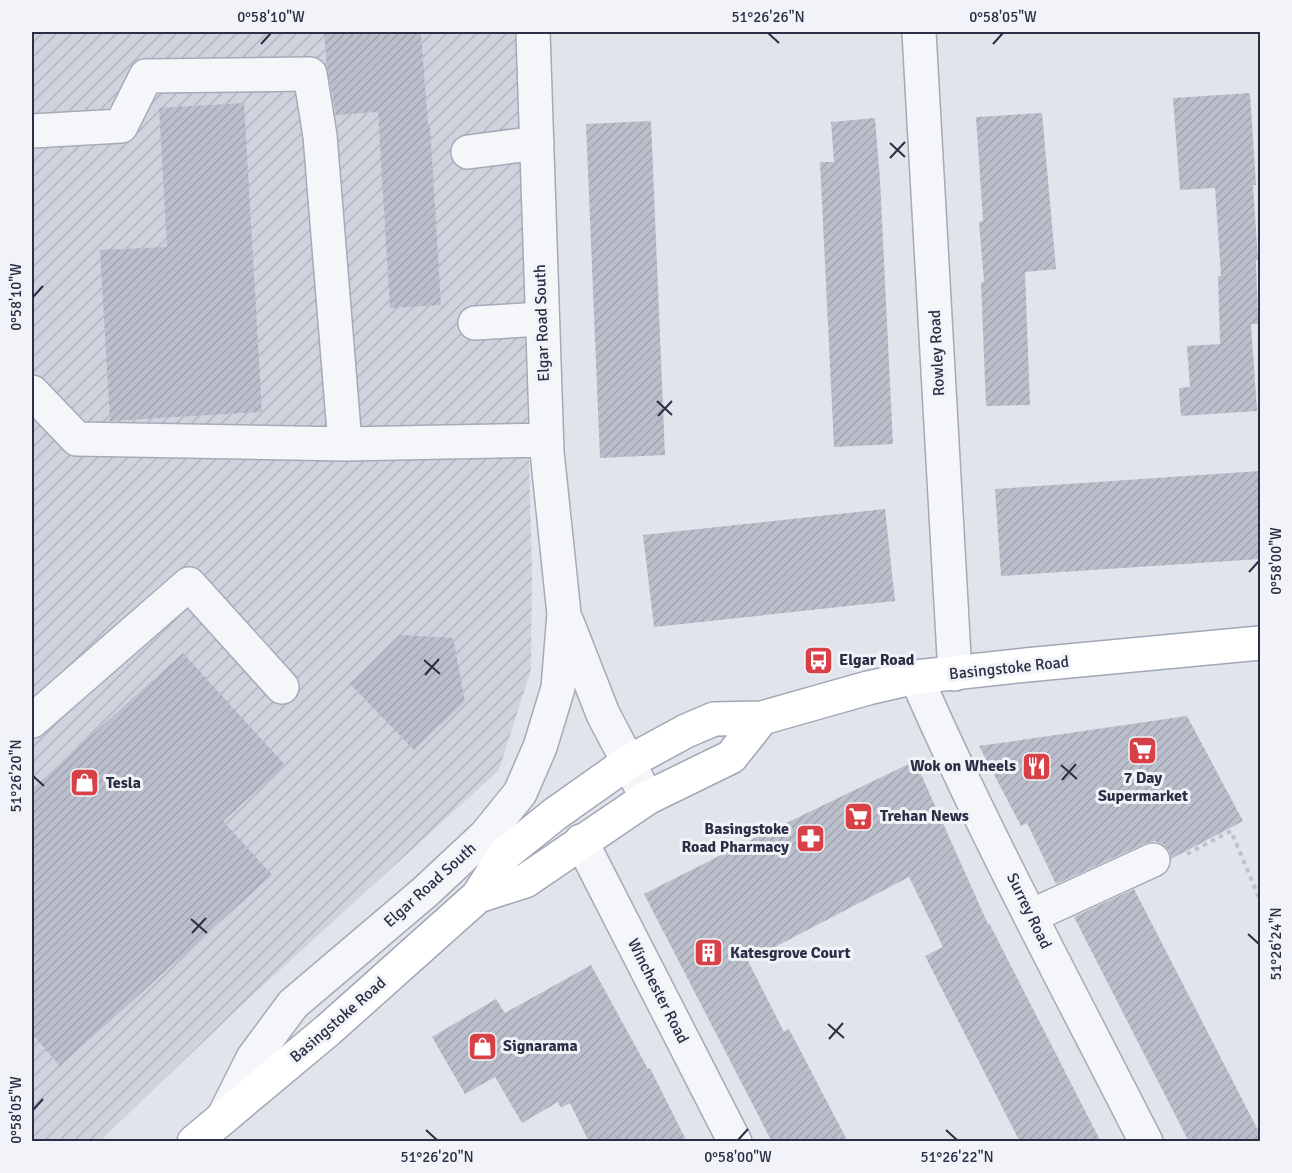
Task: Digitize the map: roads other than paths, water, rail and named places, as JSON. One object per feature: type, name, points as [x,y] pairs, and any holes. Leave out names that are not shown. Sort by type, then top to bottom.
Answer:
[{"type":"main road","name":"Basingstoke Road","points":[[194,1142],[328,1030],[478,896],[505,854],[563,807],[627,763],[686,731],[714,719],[762,718],[916,677],[1026,664],[1260,643]]},
{"type":"main road","name":"Basingstoke Road","points":[[478,896],[525,881],[647,798],[731,757],[762,718]]},
{"type":"street","name":"Elgar Road South","points":[[223,1118],[253,1058],[293,1004],[425,892],[486,835],[520,793],[540,747],[558,688],[564,614],[546,440],[533,32]]},
{"type":"street","name":"Rowley Road","points":[[920,32],[955,674]]},
{"type":"street","points":[[32,131],[121,126],[146,76],[310,74],[320,136],[345,444]]},
{"type":"street","points":[[468,152],[537,143]]},
{"type":"street","points":[[475,323],[542,319]]},
{"type":"street","points":[[32,392],[76,439],[345,444],[546,440]]},
{"type":"street","points":[[32,721],[189,584],[282,687]]},
{"type":"street","name":"Elgar Road South","points":[[564,614],[603,714],[647,798]]},
{"type":"street","name":"Surrey Road","points":[[916,677],[1030,916],[1146,1142]]},
{"type":"street","name":"Winchester Road","points":[[581,841],[735,1142]]},
{"type":"street","points":[[1030,916],[1153,860]]},
{"type":"place","name":"Elgar Road","points":[[818,660]]},
{"type":"place","name":"7 Day Supermarket","points":[[1143,750]]},
{"type":"place","name":"Wok on Wheels","points":[[1037,766]]},
{"type":"place","name":"Tesla","points":[[85,783]]},
{"type":"place","name":"Trehan News","points":[[859,816]]},
{"type":"place","name":"Basingstoke Road Pharmacy","points":[[810,838]]},
{"type":"place","name":"Katesgrove Court","points":[[709,953]]},
{"type":"place","name":"Signarama","points":[[482,1046]]}]
